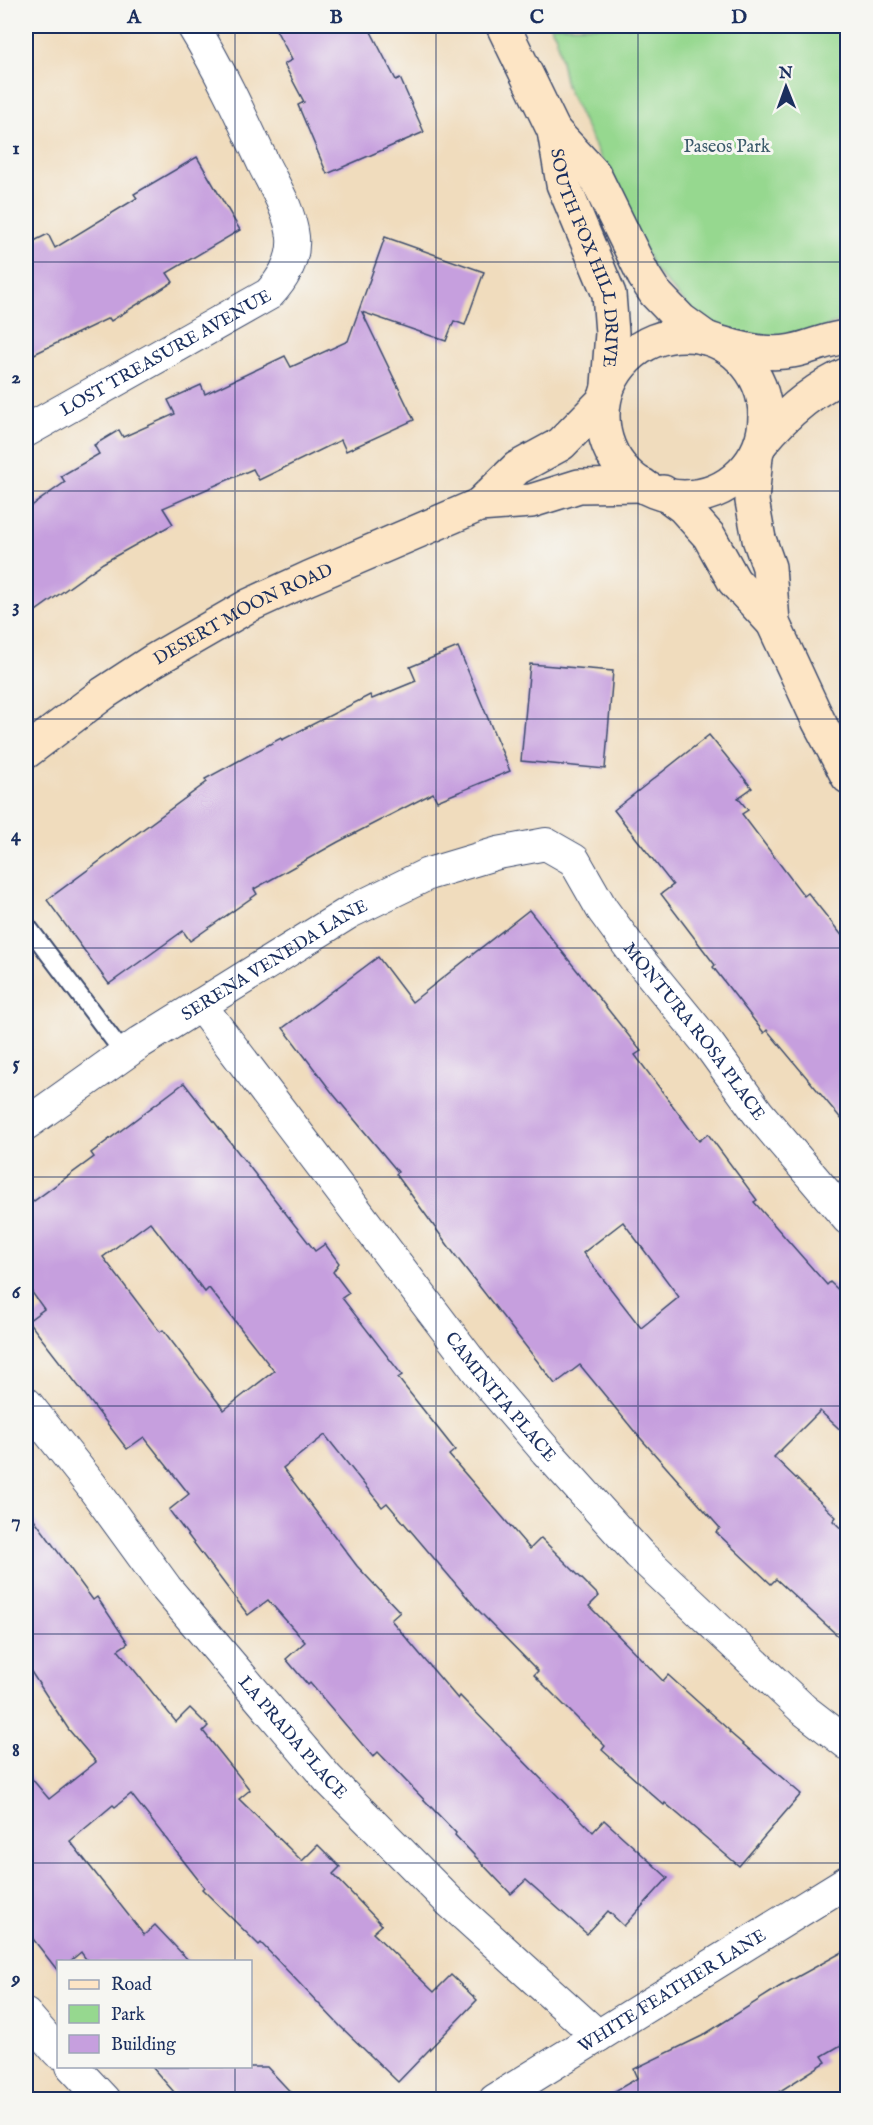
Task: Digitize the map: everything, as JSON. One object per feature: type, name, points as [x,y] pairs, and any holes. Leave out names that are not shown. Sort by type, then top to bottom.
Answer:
[{"type":"street","name":"LOST TREASURE AVENUE","points":[[26,431],[269,294],[283,279],[291,259],[293,237],[288,215],[229,92],[193,26]]},
{"type":"street","name":"SOUTH FOX HILL DRIVE","points":[[503,26],[554,131],[563,184],[609,294],[612,333],[606,392]]},
{"type":"street","name":"SOUTH FOX HILL DRIVE","points":[[554,131],[594,174],[644,276],[655,293],[681,320],[711,340]]},
{"type":"street","points":[[848,337],[838,337],[790,352],[751,351],[686,335],[662,338],[639,348],[621,364],[606,392],[605,433],[611,449],[630,475],[653,488],[696,520],[715,545],[734,581],[773,624],[818,720],[848,777]]},
{"type":"street","points":[[711,340],[735,354],[752,373],[763,396],[765,421],[752,501],[759,539],[769,567],[773,624]]},
{"type":"street","points":[[653,488],[680,498],[704,495],[726,485],[745,470],[789,412],[824,384],[848,374]]},
{"type":"street","name":"DESERT MOON ROAD","points":[[478,506],[517,468],[561,444],[606,392]]},
{"type":"street","name":"DESERT MOON ROAD","points":[[26,752],[104,693],[230,616],[309,578],[478,506],[531,501],[579,486],[653,488]]},
{"type":"street","name":"SERENA VENEDA LANE","points":[[26,1124],[124,1054],[350,912],[428,874],[498,853],[546,844]]},
{"type":"street","name":"MONTURA ROSA PLACE","points":[[546,844],[574,860],[602,909],[637,957],[709,1045],[758,1113],[848,1220]]},
{"type":"street","name":"CAMINITA PLACE","points":[[201,1005],[480,1374],[546,1451],[647,1562],[804,1710],[848,1744]]},
{"type":"street","name":"LA PRADA PLACE","points":[[26,1403],[91,1485],[166,1588],[328,1779],[451,1903],[598,2036]]},
{"type":"street","name":"WHITE FEATHER LANE","points":[[495,2100],[848,1881]]},
{"type":"street","points":[[26,2015],[57,2051]]},
{"type":"street","points":[[73,2068],[104,2100]]},
{"type":"lane","points":[[26,924],[124,1054]]},
{"type":"green space","name":"Paseos Park","points":[[550,26],[847,26],[847,318],[813,333],[767,339],[722,329],[695,314],[654,269],[566,86],[556,36]]},
{"type":"building","points":[[274,26],[368,26],[396,80],[400,78],[424,132],[327,174],[298,105],[304,102],[284,64],[292,60]]},
{"type":"building","points":[[197,157],[240,230],[167,273],[173,282],[111,321],[109,318],[26,358],[26,245],[48,234],[55,248],[137,198],[134,194]]},
{"type":"building","points":[[385,237],[484,272],[465,325],[454,321],[446,341],[362,312],[414,420],[346,451],[341,440],[259,480],[253,469],[163,508],[173,524],[103,563],[26,618],[26,510],[65,482],[61,476],[99,454],[94,445],[119,430],[123,437],[175,414],[168,400],[201,385],[205,394],[285,356],[291,367],[348,341]]},
{"type":"building","points":[[458,647],[510,771],[437,801],[433,793],[338,842],[254,889],[257,894],[190,941],[183,931],[109,984],[47,900],[207,782],[205,779],[281,738],[282,740],[370,695],[372,699],[416,681],[410,667]]},
{"type":"building","points":[[530,664],[613,671],[605,769],[521,761]]},
{"type":"building","points":[[709,735],[752,788],[738,798],[748,810],[742,814],[804,896],[808,893],[848,943],[848,1127],[767,1030],[764,1033],[713,967],[715,965],[661,894],[673,885],[614,810]]},
{"type":"building","points":[[529,910],[641,1051],[635,1055],[699,1141],[708,1134],[757,1200],[754,1202],[827,1285],[830,1282],[848,1299],[848,1437],[820,1411],[774,1457],[836,1517],[833,1521],[848,1535],[848,1645],[776,1579],[771,1584],[716,1532],[720,1528],[635,1432],[580,1365],[555,1384],[455,1255],[396,1174],[398,1172],[334,1095],[283,1028],[378,957],[412,1002]],"holes":[[[623,1222],[679,1297],[641,1328],[583,1253]]]},
{"type":"building","points":[[184,1083],[315,1251],[325,1244],[339,1263],[333,1272],[349,1293],[342,1298],[402,1375],[398,1378],[455,1450],[449,1455],[530,1549],[541,1538],[599,1596],[589,1606],[663,1681],[668,1675],[729,1732],[801,1794],[739,1866],[665,1803],[664,1805],[602,1750],[605,1746],[534,1675],[538,1671],[478,1610],[387,1503],[382,1507],[325,1435],[283,1468],[357,1566],[400,1612],[391,1620],[458,1699],[460,1696],[593,1832],[604,1820],[668,1878],[624,1926],[608,1911],[587,1934],[526,1880],[511,1894],[378,1752],[373,1757],[310,1683],[308,1685],[286,1659],[305,1642],[268,1600],[248,1615],[169,1510],[189,1494],[144,1437],[127,1449],[28,1321],[44,1309],[26,1284],[26,1207],[94,1157],[91,1153]],"holes":[[[150,1222],[205,1292],[209,1288],[274,1371],[224,1410],[163,1330],[160,1332],[103,1257]]]},
{"type":"building","points":[[26,1508],[93,1600],[97,1597],[128,1643],[118,1650],[176,1722],[190,1708],[208,1726],[203,1731],[250,1790],[239,1799],[302,1861],[318,1845],[340,1867],[333,1874],[382,1925],[373,1933],[434,1992],[451,1975],[477,2000],[398,2082],[340,2026],[261,1943],[259,1945],[202,1889],[204,1887],[131,1794],[115,1807],[113,1805],[70,1841],[144,1935],[155,1925],[188,1960],[87,1960],[81,1952],[71,1960],[57,1960],[57,1970],[26,1930],[26,1772],[49,1799],[96,1762],[69,1730],[26,1664]]},
{"type":"building","points":[[848,1949],[848,2041],[822,2056],[826,2062],[766,2100],[599,2100],[638,2078],[634,2069],[702,2036],[779,1987]]},
{"type":"building","points":[[267,2067],[298,2100],[181,2100],[153,2068]]}]
